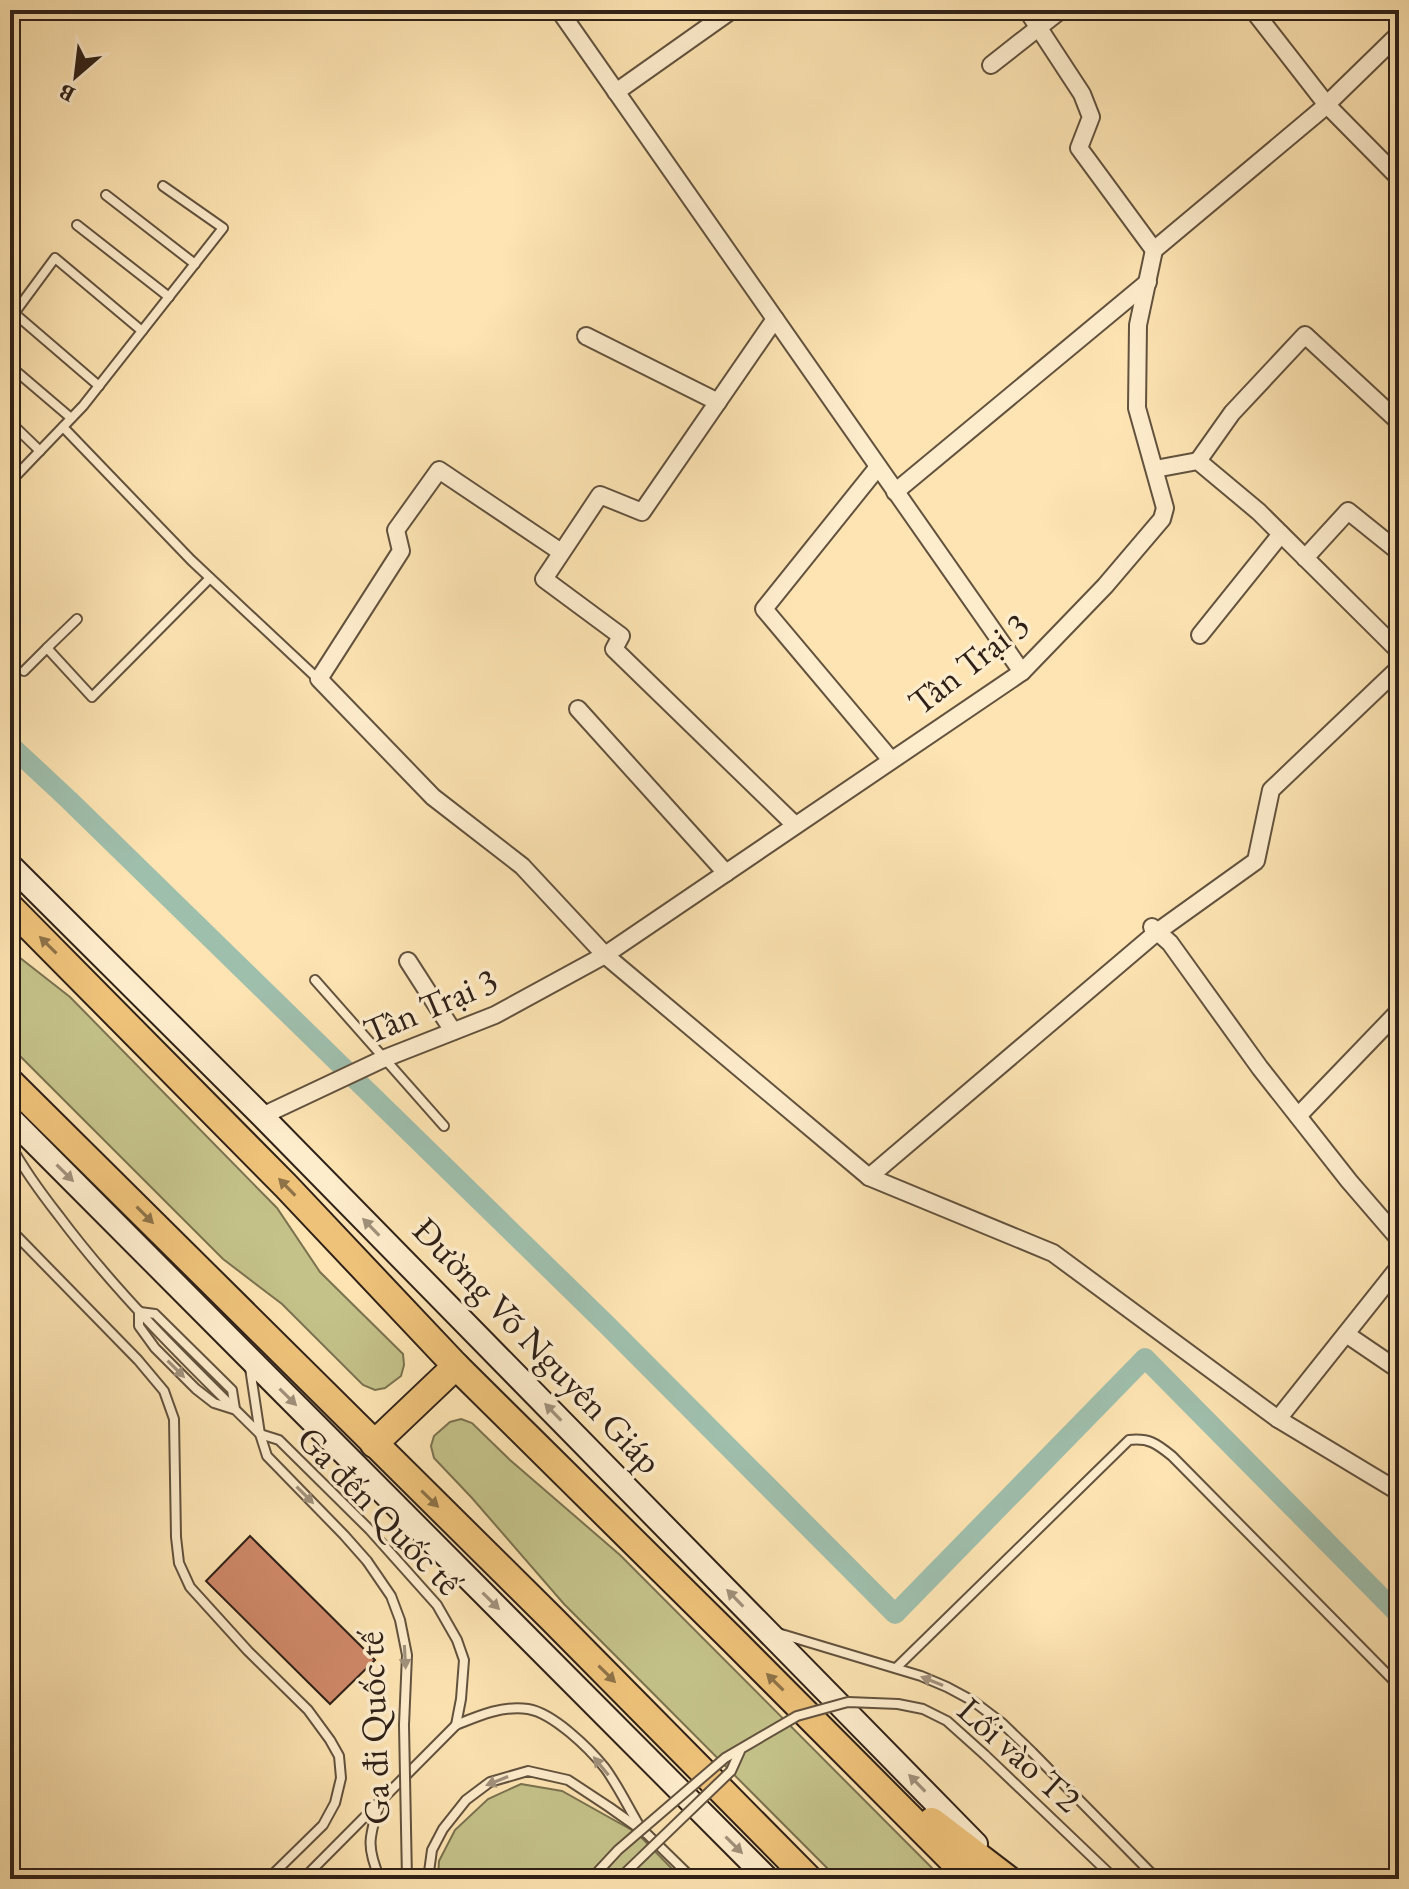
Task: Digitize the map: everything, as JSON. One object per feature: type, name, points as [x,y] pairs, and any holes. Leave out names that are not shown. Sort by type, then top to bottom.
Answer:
[{"type":"highway","name":"Đường Võ Nguyên Giáp","points":[[10,907],[286,1186],[456,1366],[971,1879]]},
{"type":"highway","points":[[10,1082],[541,1608],[809,1879]]},
{"type":"highway","points":[[374,1444],[456,1366]]},
{"type":"highway","points":[[850,1758],[1010,1879]]},
{"type":"main road","name":"Đường Võ Nguyên Giáp","points":[[10,865],[262,1116],[1010,1879]]},
{"type":"main road","points":[[76,931],[86,983]]},
{"type":"main road","points":[[10,1118],[768,1879]]},
{"type":"street","points":[[559,10],[1022,672]]},
{"type":"street","points":[[616,92],[732,10]]},
{"type":"street","points":[[1027,10],[1082,94],[1091,117],[1079,148],[1154,250],[1327,105],[1399,34]]},
{"type":"street","points":[[991,65],[1061,10]]},
{"type":"street","points":[[1253,10],[1327,105],[1399,178]]},
{"type":"street","name":"Tân Trại 3","points":[[262,1116],[383,1059],[495,1015],[605,955],[1022,672],[1105,586],[1162,519],[1165,508],[1137,408],[1138,325],[1154,250]]},
{"type":"street","points":[[895,492],[1148,282]]},
{"type":"street","points":[[775,319],[642,512],[600,495],[544,579],[621,636],[614,649],[795,825]]},
{"type":"street","points":[[1155,469],[1198,461],[1232,413],[1305,335],[1399,422]]},
{"type":"street","points":[[586,336],[718,402]]},
{"type":"street","points":[[1198,461],[1259,512],[1399,651]]},
{"type":"street","points":[[878,467],[764,609],[891,760]]},
{"type":"street","points":[[561,552],[439,470],[396,530],[401,551],[319,679],[433,797],[522,866],[605,955],[869,1177],[1053,1253],[1278,1419],[1399,1492]]},
{"type":"street","points":[[1305,558],[1348,511],[1399,552]]},
{"type":"street","points":[[1200,635],[1281,534]]},
{"type":"street","points":[[869,1177],[1154,929],[1256,861],[1271,790],[1399,668]]},
{"type":"street","points":[[578,709],[726,873]]},
{"type":"street","points":[[1154,929],[1170,943],[1260,1068],[1399,1239]]},
{"type":"street","points":[[408,961],[453,1031]]},
{"type":"street","points":[[1298,1116],[1399,1011]]},
{"type":"street","points":[[1278,1419],[1399,1267]]},
{"type":"street","points":[[1346,1334],[1399,1370]]},
{"type":"lane","points":[[11,478],[99,386],[223,228],[163,186]]},
{"type":"lane","points":[[106,195],[195,264]]},
{"type":"lane","points":[[77,225],[169,297]]},
{"type":"lane","points":[[99,386],[12,316],[55,258],[142,331]]},
{"type":"lane","points":[[10,366],[71,418]]},
{"type":"lane","points":[[10,422],[40,451]]},
{"type":"lane","points":[[63,427],[210,578],[319,679]]},
{"type":"lane","points":[[47,648],[92,697],[210,578]]},
{"type":"lane","points":[[24,671],[77,619]]},
{"type":"lane","points":[[315,980],[444,1126]]},
{"type":"lane","points":[[10,1144],[25,1171],[77,1240],[139,1311],[155,1314],[232,1390],[235,1409]]},
{"type":"lane","points":[[10,1229],[138,1360],[164,1391],[174,1419],[179,1563],[190,1587],[248,1651],[308,1710],[339,1756],[341,1778],[335,1803],[323,1825],[268,1879]]},
{"type":"lane","points":[[139,1311],[139,1326],[155,1348],[196,1389],[214,1403],[235,1409],[260,1434]]},
{"type":"lane","points":[[249,1358],[260,1434]]},
{"type":"lane","name":"Ga đi Quốc tế","points":[[260,1434],[267,1456],[367,1561],[391,1596],[400,1620],[407,1655],[404,1725],[407,1879]]},
{"type":"lane","name":"Ga đến Quốc tế","points":[[260,1434],[279,1440],[370,1530],[437,1605],[457,1640],[464,1660],[464,1680],[456,1725]]},
{"type":"lane","points":[[896,1668],[1129,1440],[1144,1439],[1172,1456],[1399,1686]]},
{"type":"lane","points":[[766,1630],[896,1668],[947,1687],[973,1701],[1002,1723],[1157,1879]]},
{"type":"lane","name":"Lối vào T2","points":[[740,1751],[797,1716],[848,1702],[898,1704],[923,1709],[947,1721],[1115,1879]]},
{"type":"lane","points":[[303,1879],[456,1725],[505,1709],[528,1709],[554,1719],[605,1768],[643,1832]]},
{"type":"lane","points":[[591,1879],[625,1844],[725,1758],[740,1751]]},
{"type":"lane","points":[[619,1879],[731,1771],[740,1751]]},
{"type":"lane","points":[[428,1879],[432,1850],[443,1829],[466,1800],[490,1782],[528,1771],[568,1780],[643,1832],[693,1879]]},
{"type":"lane","points":[[380,1879],[372,1861],[369,1839],[381,1801]]},
{"type":"shaded area","points":[[10,950],[70,997],[277,1208],[320,1272],[403,1354],[401,1376],[385,1388],[375,1390],[363,1385],[282,1304],[223,1259],[10,1046]]},
{"type":"shaded area","points":[[461,1419],[472,1423],[620,1555],[943,1879],[838,1879],[564,1604],[434,1458],[431,1446],[434,1436],[450,1422]]},
{"type":"shaded area","points":[[521,1784],[562,1791],[637,1833],[682,1879],[438,1879],[439,1861],[455,1830],[488,1799]]},
{"type":"building","points":[[250,1536],[375,1660],[330,1704],[206,1581]]},
{"type":"waterway","points":[[10,745],[606,1324],[895,1614],[1145,1358],[1399,1615]]}]
